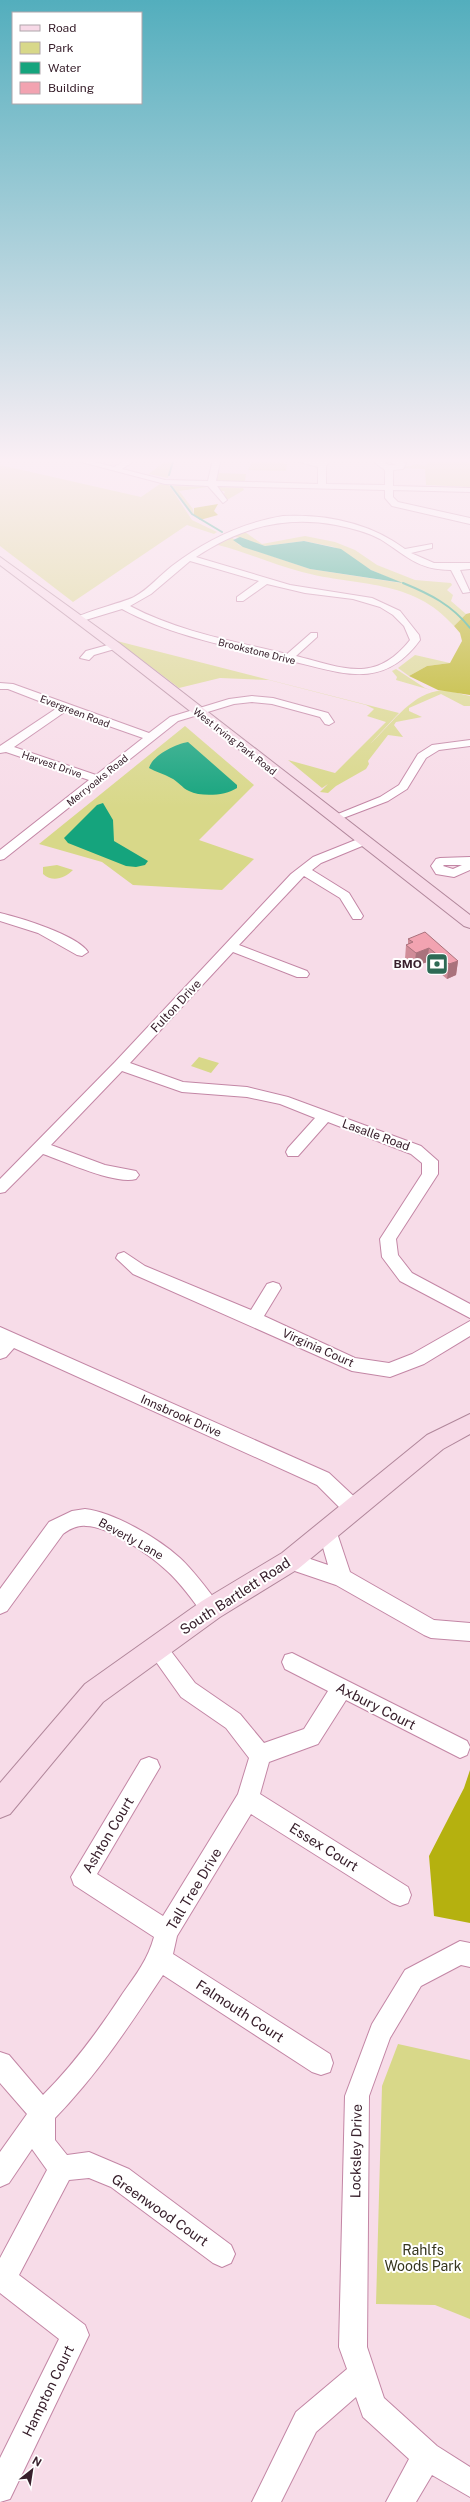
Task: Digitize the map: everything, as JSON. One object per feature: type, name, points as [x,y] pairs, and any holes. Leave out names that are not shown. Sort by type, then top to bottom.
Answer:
[{"type":"main road","name":"West Irving Park Road","points":[[20,575],[115,646],[470,923]]},
{"type":"main road","name":"South Bartlett Road","points":[[0,1804],[94,1693],[211,1609],[290,1561],[435,1442],[470,1423]]},
{"type":"street","points":[[79,619],[124,606],[145,594],[168,575]]},
{"type":"street","name":"Brookstone Drive","points":[[124,606],[154,622],[178,631],[336,670],[375,674],[392,664],[413,645],[415,640],[413,632],[399,615],[387,607],[365,599],[290,588],[245,575]]},
{"type":"street","points":[[458,575],[466,591]]},
{"type":"street","points":[[240,599],[266,581]]},
{"type":"street","points":[[288,659],[314,635]]},
{"type":"street","points":[[85,658],[90,653],[115,646]]},
{"type":"street","name":"Evergreen Road","points":[[0,686],[9,686],[64,708],[150,737]]},
{"type":"street","name":"Merryoaks Road","points":[[0,856],[174,719],[233,701],[252,699],[273,701],[324,715],[329,722]]},
{"type":"street","points":[[3,749],[64,708]]},
{"type":"street","points":[[334,818],[384,799],[403,787],[422,756],[436,747],[470,743]]},
{"type":"street","name":"Harvest Drive","points":[[3,749],[97,779]]},
{"type":"street","name":"Fulton Drive","points":[[0,1188],[120,1065],[303,870],[317,860],[363,841]]},
{"type":"street","points":[[470,861],[445,861],[440,862],[437,866],[440,871],[450,873],[470,866]]},
{"type":"street","points":[[303,870],[326,882],[344,896],[357,916]]},
{"type":"street","points":[[0,917],[34,926],[58,936],[82,952]]},
{"type":"street","points":[[232,947],[302,974]]},
{"type":"street","name":"Lasalle Road","points":[[120,1065],[182,1087],[248,1092],[283,1100],[416,1150],[430,1161],[430,1174],[388,1239],[390,1257],[406,1277],[470,1312]]},
{"type":"street","points":[[293,1152],[325,1116]]},
{"type":"street","points":[[40,1147],[103,1170],[131,1175]]},
{"type":"street","name":"Virginia Court","points":[[124,1258],[139,1270],[254,1319],[352,1364],[390,1370],[418,1360],[470,1328]]},
{"type":"street","points":[[254,1319],[273,1288]]},
{"type":"street","name":"Innsbrook Drive","points":[[4,1342],[323,1479],[354,1509]]},
{"type":"street","name":"Beverly Lane","points":[[0,1605],[56,1528],[72,1519],[91,1518],[160,1553],[174,1564],[211,1609]]},
{"type":"street","points":[[327,1530],[342,1578]]},
{"type":"street","points":[[290,1561],[342,1578],[430,1629],[470,1632]]},
{"type":"street","points":[[157,1649],[188,1690],[233,1721],[260,1755],[311,1737],[341,1689]]},
{"type":"street","name":"Axbury Court","points":[[292,1662],[341,1689],[460,1748]]},
{"type":"street","name":"Tall Tree Drive","points":[[0,2174],[42,2113],[72,2083],[112,2032],[160,1959],[168,1932],[248,1799],[260,1755]]},
{"type":"street","name":"Ashton Court","points":[[149,1767],[82,1877],[168,1932]]},
{"type":"street","name":"Essex Court","points":[[248,1799],[400,1895]]},
{"type":"street","name":"Locksley Drive","points":[[470,1955],[460,1953],[413,1978],[380,2032],[357,2096],[353,2347],[373,2407],[428,2456],[470,2483]]},
{"type":"street","name":"Falmouth Court","points":[[160,1959],[321,2063]]},
{"type":"street","points":[[0,2064],[42,2113],[43,2145],[62,2168],[2,2280]]},
{"type":"street","name":"Greenwood Court","points":[[62,2168],[89,2166],[120,2178],[222,2254]]},
{"type":"street","name":"Hampton Court","points":[[0,2489],[75,2335],[2,2280]]},
{"type":"street","points":[[266,2502],[306,2422],[362,2374]]},
{"type":"street","points":[[400,2502],[428,2456]]},
{"type":"green space","points":[[37,575],[113,575],[73,602]]},
{"type":"green space","points":[[314,575],[347,575],[401,583],[382,575],[402,575],[415,580],[451,583],[452,585],[447,590],[453,595],[451,601],[466,614],[454,626],[438,611],[420,599],[402,592],[364,583]]},
{"type":"green space","points":[[117,641],[399,713],[370,744],[409,705],[427,694],[437,691],[445,691],[470,696],[470,706],[464,706],[441,694],[409,708],[409,711],[422,717],[396,722],[394,725],[403,737],[388,735],[368,761],[369,764],[366,769],[336,786],[328,793],[320,792],[328,784],[322,788],[288,760],[335,773],[386,722],[367,716],[374,709],[366,705],[269,680],[220,678],[179,688]]},
{"type":"green space","points":[[415,655],[450,663],[427,666],[409,676],[398,668]]},
{"type":"green space","points":[[396,669],[425,688],[434,691],[396,680],[397,677],[392,671]]},
{"type":"green space","points":[[185,726],[254,785],[199,840],[254,859],[222,890],[133,885],[102,862],[39,844]]},
{"type":"green space","points":[[57,865],[73,870],[63,877],[55,879],[47,877],[43,874],[43,867]]},
{"type":"green space","points":[[199,1057],[219,1063],[211,1073],[191,1066]]},
{"type":"green space","name":"Rahlfs Woods Park","points":[[398,2044],[470,2060],[470,2319],[435,2305],[376,2304],[382,2086]]},
{"type":"shaded area","points":[[470,613],[470,695],[438,690],[409,676],[427,666],[450,663],[462,641],[460,633],[454,626],[466,614]]},
{"type":"shaded area","points":[[470,1770],[470,1923],[434,1916],[429,1856],[464,1788]]},
{"type":"water","points":[[348,575],[383,575],[403,583]]},
{"type":"water","points":[[188,742],[237,785],[237,788],[226,793],[213,795],[194,793],[187,790],[166,775],[149,768],[155,759],[165,751],[177,745]]},
{"type":"water","points":[[103,803],[113,820],[114,841],[148,861],[145,865],[136,867],[126,866],[68,843],[64,838],[97,805]]},
{"type":"building","points":[[425,932],[458,961],[449,964],[429,948],[416,953],[406,945],[413,942],[408,939]]},
{"type":"waterway","points":[[403,583],[440,601],[456,613],[470,628]]},
{"type":"place","name":"BMO","points":[[437,964]]}]
